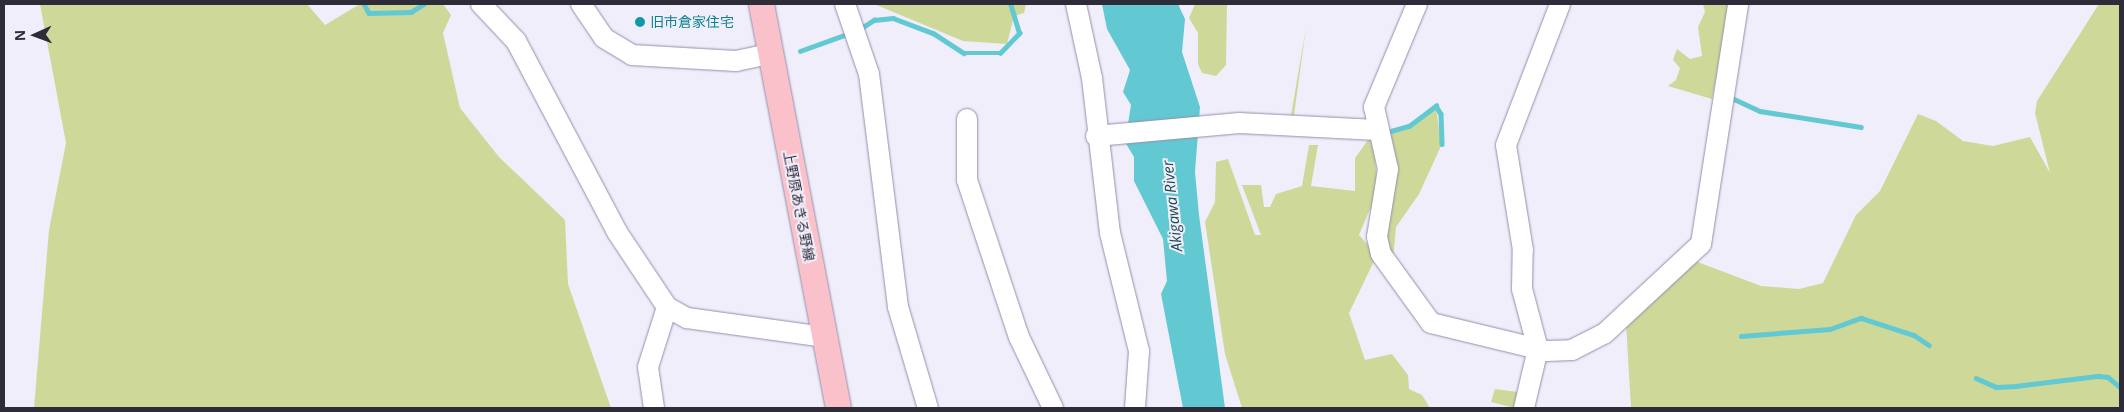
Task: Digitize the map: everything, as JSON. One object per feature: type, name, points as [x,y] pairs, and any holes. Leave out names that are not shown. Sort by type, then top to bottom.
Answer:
[{"type":"main road","name":"上野原あきる野線","points":[[761,4],[838,408]]},
{"type":"street","points":[[481,4],[516,41],[617,232],[667,307],[686,318],[824,337]]},
{"type":"street","points":[[581,4],[604,38],[632,55],[736,61],[770,54]]},
{"type":"street","points":[[844,4],[859,42],[876,108],[898,307],[928,408]]},
{"type":"street","points":[[1076,4],[1092,78],[1110,234],[1139,351],[1135,408]]},
{"type":"street","points":[[1417,4],[1374,107],[1377,130],[1389,176],[1378,243],[1421,313],[1443,329],[1538,349],[1572,350],[1588,344],[1682,266],[1701,244],[1738,4]]},
{"type":"street","points":[[1524,408],[1538,349],[1522,289],[1522,241],[1506,146],[1560,4]]},
{"type":"street","points":[[967,119],[967,180],[1019,337],[1053,408]]},
{"type":"street","points":[[1100,135],[1224,125],[1377,130]]},
{"type":"street","points":[[654,408],[648,366],[667,307]]},
{"type":"green space","points":[[40,4],[307,4],[325,25],[360,4],[443,4],[451,15],[443,33],[460,108],[499,157],[565,220],[568,284],[611,408],[34,408],[49,230],[66,143]]},
{"type":"green space","points":[[874,4],[1026,4],[1024,13],[1014,16],[1007,44],[963,41]]},
{"type":"green space","points":[[1195,4],[1227,4],[1226,65],[1216,76],[1202,73],[1198,64],[1198,33],[1189,18]]},
{"type":"green space","points":[[1703,4],[1730,4],[1712,99],[1668,86],[1676,80],[1680,68],[1673,60],[1677,49],[1690,59],[1702,56],[1698,27],[1705,12]]},
{"type":"green space","points":[[2099,4],[2120,4],[2120,408],[1631,408],[1626,323],[1695,261],[1761,286],[1799,289],[1823,283],[1856,215],[1880,191],[1918,114],[1936,121],[1963,141],[1993,146],[2030,137],[2050,173],[2035,113],[2037,101]]},
{"type":"green space","points":[[1306,28],[1293,122],[1290,121]]},
{"type":"green space","points":[[1436,107],[1441,146],[1419,194],[1396,227],[1393,262],[1382,227],[1382,134],[1403,130]]},
{"type":"green space","points":[[1373,133],[1379,208],[1370,209],[1359,235],[1377,255],[1349,313],[1365,360],[1392,354],[1408,375],[1409,389],[1422,395],[1430,408],[1242,408],[1225,354],[1205,222],[1215,202],[1216,162],[1228,159],[1255,235],[1261,235],[1242,185],[1261,185],[1264,207],[1270,207],[1276,194],[1302,186],[1309,145],[1318,145],[1311,186],[1355,191],[1355,158]]},
{"type":"green space","points":[[1495,389],[1518,392],[1515,408],[1491,402]]},
{"type":"water","name":"Akigawa River","points":[[1102,4],[1178,4],[1185,19],[1182,52],[1200,107],[1195,172],[1225,408],[1183,408],[1161,294],[1167,281],[1163,239],[1134,181],[1134,157],[1125,142],[1131,105],[1123,92],[1130,70],[1107,29]]},
{"type":"waterway","points":[[364,4],[369,13],[411,12],[424,4]]},
{"type":"waterway","points":[[860,29],[874,20],[893,18],[933,33],[964,53],[1000,53],[1019,33],[1010,4]]},
{"type":"waterway","points":[[800,51],[850,33]]},
{"type":"waterway","points":[[1732,98],[1760,111],[1861,127]]},
{"type":"waterway","points":[[1384,133],[1409,126],[1436,106],[1441,114],[1442,144]]},
{"type":"waterway","points":[[1741,336],[1830,329],[1861,318],[1914,335],[1929,345]]},
{"type":"waterway","points":[[1976,378],[1996,387],[2098,376],[2108,377],[2120,387]]},
{"type":"place","name":"旧市倉家住宅","points":[[640,22]]}]
